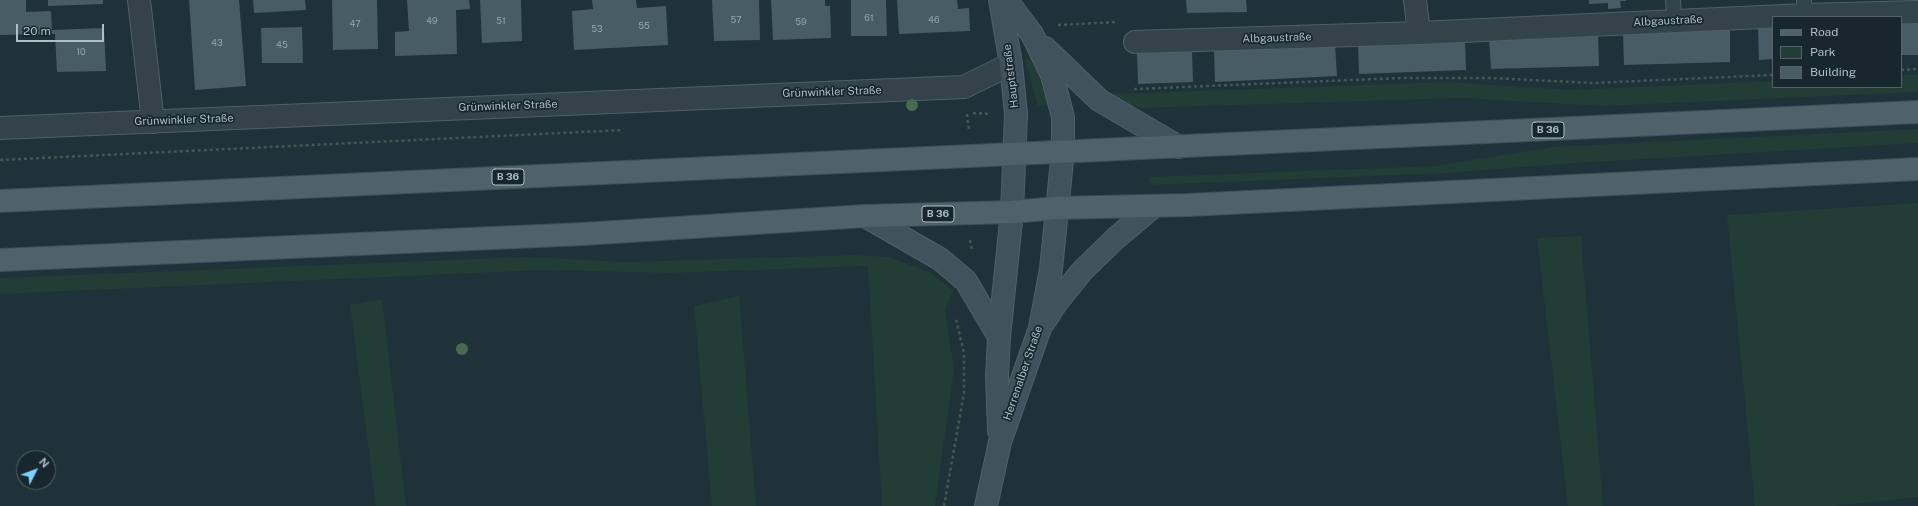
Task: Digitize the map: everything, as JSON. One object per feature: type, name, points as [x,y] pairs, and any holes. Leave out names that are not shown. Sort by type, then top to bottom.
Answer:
[{"type":"main road","name":"B 36","points":[[0,201],[1918,112]]},
{"type":"main road","name":"B 36","points":[[0,260],[583,234],[865,216],[1012,212],[1057,208],[1154,206],[1918,169]]},
{"type":"street","points":[[139,0],[153,122]]},
{"type":"street","name":"Hauptstraße","points":[[1000,0],[1011,64],[1016,114],[1012,212]]},
{"type":"street","points":[[1006,0],[1032,34],[1099,100],[1179,147]]},
{"type":"street","points":[[1415,0],[1419,33]]},
{"type":"street","name":"Albgaustraße","points":[[1136,42],[1419,33],[1674,11],[1805,8],[1918,12]]},
{"type":"street","points":[[1032,34],[1052,75],[1063,117],[1063,151]]},
{"type":"street","name":"Grünwinkler Straße","points":[[0,128],[964,87],[1011,64]]},
{"type":"street","name":"Herrenalber Straße","points":[[986,506],[1000,442],[1040,328],[1051,269],[1063,151]]},
{"type":"street","points":[[1040,328],[1057,302],[1083,270],[1116,238],[1154,206]]},
{"type":"street","name":"Herrenalber Straße","points":[[1000,442],[997,377],[999,336],[1012,212]]},
{"type":"street","points":[[865,216],[940,259],[966,281],[999,336]]},
{"type":"path","points":[[1032,34],[1049,29],[1055,25],[1135,21],[1136,42]]},
{"type":"path","points":[[1902,70],[1918,69]]},
{"type":"path","points":[[1401,72],[1401,78]]},
{"type":"path","points":[[1099,100],[1110,90],[1401,78],[1491,78],[1593,83],[1772,75]]},
{"type":"path","points":[[959,114],[967,113]]},
{"type":"path","points":[[0,160],[625,130]]},
{"type":"green space","points":[[1032,58],[1043,77],[1052,105],[1038,106],[1025,60]]},
{"type":"green space","points":[[1902,75],[1918,75],[1918,92],[1602,106],[1462,98],[1141,108],[1116,101],[1114,94],[1447,82],[1572,90],[1772,81],[1772,88],[1902,88]]},
{"type":"green space","points":[[1918,129],[1918,143],[1576,163],[1447,173],[1150,185],[1149,177],[1435,166],[1552,147]]},
{"type":"green space","points":[[1918,203],[1918,497],[1833,506],[1755,506],[1727,215]]},
{"type":"green space","points":[[1581,236],[1603,506],[1568,506],[1537,238]]},
{"type":"green space","points":[[855,255],[889,257],[929,272],[953,290],[945,310],[954,369],[935,506],[882,506],[868,266],[671,273],[543,270],[0,294],[0,278],[527,257],[626,262]]},
{"type":"green space","points":[[739,296],[756,506],[712,506],[694,306]]},
{"type":"green space","points":[[382,299],[406,506],[376,506],[350,305]]},
{"type":"building","points":[[0,0],[26,0],[26,12],[51,11],[52,30],[104,28],[106,71],[57,72],[55,34],[0,35]]},
{"type":"building","points":[[48,0],[103,0],[103,4],[48,6]]},
{"type":"building","points":[[189,0],[239,0],[246,86],[195,90]]},
{"type":"building","points":[[253,0],[305,0],[306,10],[254,13]]},
{"type":"building","points":[[332,0],[377,0],[378,49],[333,50]]},
{"type":"building","points":[[407,0],[469,0],[470,9],[456,10],[457,54],[395,56],[395,32],[409,31]]},
{"type":"building","points":[[480,0],[521,0],[522,41],[482,43]]},
{"type":"building","points":[[592,0],[636,0],[637,8],[666,6],[668,45],[574,50],[572,11],[593,9]]},
{"type":"building","points":[[712,0],[759,0],[760,40],[714,41]]},
{"type":"building","points":[[771,0],[825,0],[825,6],[830,6],[831,38],[773,40]]},
{"type":"building","points":[[851,0],[886,0],[887,36],[851,36]]},
{"type":"building","points":[[897,0],[957,0],[958,9],[969,8],[970,31],[899,34]]},
{"type":"building","points":[[1186,0],[1246,0],[1247,12],[1187,13]]},
{"type":"building","points":[[1589,0],[1626,1],[1620,1],[1621,8],[1608,9],[1608,3],[1589,4]]},
{"type":"building","points":[[1902,22],[1918,22],[1918,55],[1902,55]]},
{"type":"building","points":[[302,27],[303,63],[262,63],[261,28]]},
{"type":"building","points":[[1772,28],[1772,59],[1759,60],[1758,29]]},
{"type":"building","points":[[1730,30],[1730,62],[1624,65],[1623,33]]},
{"type":"building","points":[[1598,34],[1599,66],[1491,69],[1489,38]]},
{"type":"building","points":[[1465,40],[1466,70],[1359,74],[1358,44]]},
{"type":"building","points":[[1335,44],[1337,76],[1215,82],[1214,51]]},
{"type":"building","points":[[1192,50],[1193,82],[1138,84],[1137,52]]}]
